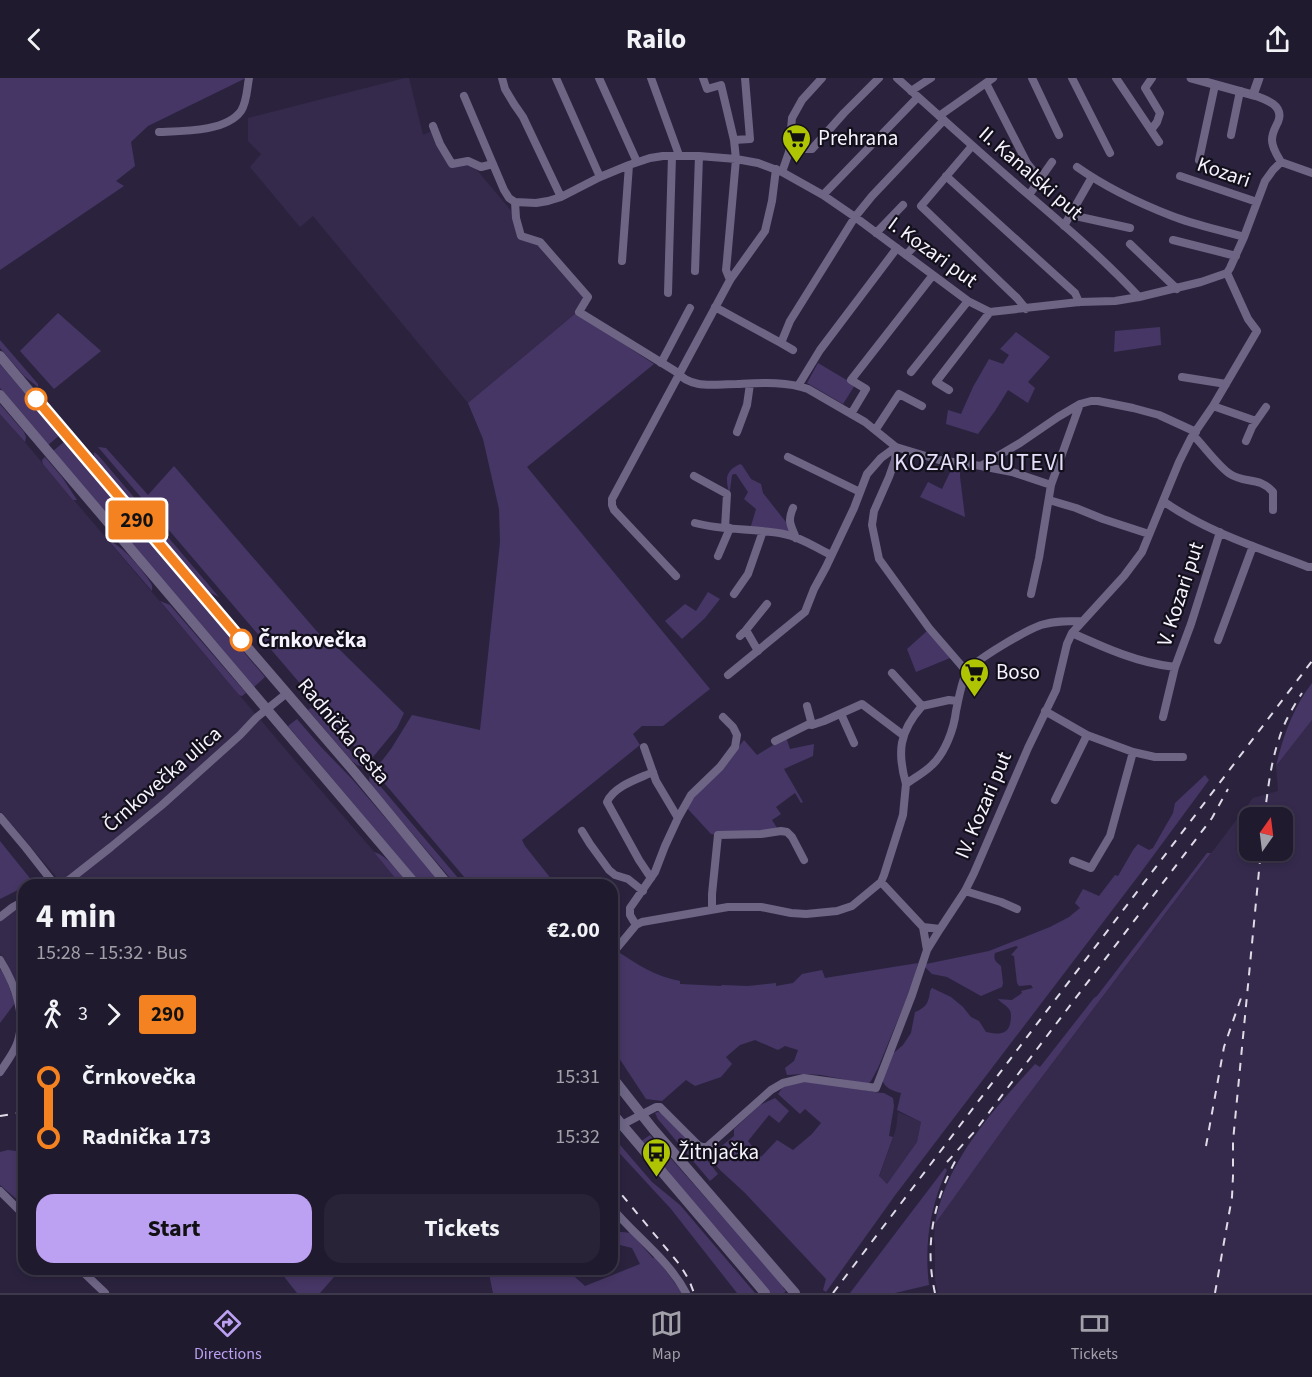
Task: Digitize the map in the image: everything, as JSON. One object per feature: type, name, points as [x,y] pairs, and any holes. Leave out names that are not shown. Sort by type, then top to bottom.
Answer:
[{"type":"main road","name":"Radnička cesta","points":[[0,356],[443,879]]},
{"type":"main road","name":"Radnička cesta","points":[[0,395],[411,879]]},
{"type":"main road","points":[[618,1084],[653,1129],[792,1290]]},
{"type":"main road","points":[[618,1128],[765,1293]]},
{"type":"street","points":[[159,132],[189,131],[225,123],[241,111],[245,103],[249,78]]},
{"type":"street","points":[[502,78],[561,197]]},
{"type":"street","points":[[556,78],[600,177]]},
{"type":"street","points":[[599,78],[633,164],[622,261]]},
{"type":"street","points":[[651,78],[676,156],[668,292]]},
{"type":"street","points":[[703,78],[707,89],[721,85],[734,140],[736,159],[726,270],[730,280]]},
{"type":"street","points":[[734,140],[750,139],[745,78]]},
{"type":"street","points":[[676,576],[614,510],[612,505],[615,492],[715,306],[730,280],[765,231],[779,171],[789,152],[792,118],[802,100],[822,78]]},
{"type":"street","points":[[791,136],[806,148],[812,149],[879,78]]},
{"type":"street","name":"II. Kanalski put","points":[[897,78],[1120,276],[1139,297]]},
{"type":"street","points":[[911,91],[931,78]]},
{"type":"street","points":[[1032,78],[1059,135]]},
{"type":"street","points":[[1072,78],[1110,153]]},
{"type":"street","points":[[1116,78],[1159,142]]},
{"type":"street","points":[[1151,130],[1160,113],[1145,88],[1152,78]]},
{"type":"street","name":"Kozari","points":[[1191,78],[1265,98],[1273,103],[1278,109],[1279,118],[1272,134],[1272,142],[1281,162],[1312,173]]},
{"type":"street","points":[[1253,95],[1258,78]]},
{"type":"street","points":[[781,343],[790,321],[855,217],[941,118],[990,80],[1027,163],[1040,179]]},
{"type":"street","name":"Kozari","points":[[1199,160],[1215,85]]},
{"type":"street","name":"Kozari","points":[[1230,135],[1240,91]]},
{"type":"street","points":[[464,96],[504,190],[515,202],[521,236],[540,242],[588,297],[579,312],[683,379],[704,386],[750,384],[798,386],[808,389],[876,429],[896,447],[939,460],[1012,472],[1051,485]]},
{"type":"street","points":[[823,195],[918,97]]},
{"type":"street","points":[[433,126],[452,164],[468,161],[482,166],[493,164]]},
{"type":"street","points":[[972,146],[921,206],[1026,309]]},
{"type":"street","points":[[695,271],[699,156]]},
{"type":"street","name":"I. Kozari put","points":[[515,202],[536,203],[561,197],[600,177],[650,158],[699,156],[736,159],[758,163],[779,171],[823,195],[968,301],[990,312],[1139,297],[1177,289],[1227,273]]},
{"type":"street","points":[[1029,195],[1052,162]]},
{"type":"street","points":[[1227,273],[1244,237],[1265,181],[1281,162]]},
{"type":"street","points":[[1077,167],[1154,209],[1244,237]]},
{"type":"street","points":[[946,176],[1075,293],[1079,302]]},
{"type":"street","name":"Kozari","points":[[1180,176],[1257,202]]},
{"type":"street","points":[[1064,226],[1092,177]]},
{"type":"street","points":[[876,233],[903,205]]},
{"type":"street","points":[[1071,215],[1130,228]]},
{"type":"street","points":[[1173,240],[1236,256]]},
{"type":"street","points":[[906,255],[919,241]]},
{"type":"street","points":[[1130,244],[1177,289]]},
{"type":"street","points":[[798,386],[825,343],[897,248]]},
{"type":"street","name":"IV. Kozari put","points":[[642,1114],[660,1107],[698,1145],[707,1147],[783,1083],[804,1078],[876,1088],[927,950],[965,891],[1056,690],[1067,644],[1072,633],[1130,569],[1142,552],[1179,462],[1257,331],[1248,319],[1227,273]]},
{"type":"street","points":[[851,414],[866,389],[851,380],[933,275]]},
{"type":"street","points":[[911,372],[968,301]]},
{"type":"street","points":[[715,306],[793,350]]},
{"type":"street","points":[[661,363],[690,308]]},
{"type":"street","points":[[949,390],[936,382],[990,312]]},
{"type":"street","points":[[1182,378],[1226,384]]},
{"type":"street","points":[[737,432],[747,405],[750,384]]},
{"type":"street","points":[[876,429],[899,394],[921,406]]},
{"type":"street","points":[[981,466],[1080,404],[1098,401],[1159,415],[1195,434],[1232,475],[1267,485],[1273,492],[1273,510]]},
{"type":"street","points":[[1031,594],[1051,485],[1080,404]]},
{"type":"street","points":[[1213,406],[1256,421]]},
{"type":"street","points":[[1246,441],[1266,407]]},
{"type":"street","points":[[728,675],[805,612],[854,508],[867,474],[881,458],[896,447]]},
{"type":"street","points":[[896,447],[895,460],[874,511],[872,525],[879,559],[923,620],[967,672]]},
{"type":"street","points":[[788,457],[860,492]]},
{"type":"street","points":[[694,477],[727,494],[728,528],[718,556]]},
{"type":"street","points":[[1049,500],[1149,534]]},
{"type":"street","name":"V. Kozari put","points":[[1163,501],[1190,518],[1220,532],[1312,567]]},
{"type":"street","points":[[793,508],[789,516],[796,538]]},
{"type":"street","points":[[695,523],[710,527],[784,534],[831,555]]},
{"type":"street","points":[[734,594],[747,574],[763,531]]},
{"type":"street","name":"V. Kozari put","points":[[1163,717],[1175,667],[1220,532]]},
{"type":"street","points":[[1218,640],[1253,546]]},
{"type":"street","points":[[758,651],[743,633],[767,604]]},
{"type":"street","points":[[906,784],[932,766],[938,759],[953,726],[957,701],[967,672],[977,661],[1041,626],[1055,622],[1082,621]]},
{"type":"street","name":"V. Kozari put","points":[[1072,633],[1133,658],[1157,665],[1175,667]]},
{"type":"street","points":[[892,673],[922,706]]},
{"type":"street","name":"Črnkovečka ulica","points":[[70,879],[162,805],[256,718],[287,693]]},
{"type":"street","points":[[618,947],[636,925],[642,922],[712,909],[753,906],[806,914],[837,911],[852,906],[881,882],[899,831],[906,798],[906,784],[901,766],[903,735],[922,706],[949,700],[957,701]]},
{"type":"street","points":[[775,741],[809,724],[812,725],[862,704],[903,735]]},
{"type":"street","points":[[807,706],[812,725]]},
{"type":"street","points":[[1045,711],[1087,735],[1133,752],[1155,758],[1183,757]]},
{"type":"street","points":[[841,714],[854,743]]},
{"type":"street","points":[[636,925],[630,908],[651,878],[678,818],[691,795],[720,767],[735,747],[737,735],[723,717]]},
{"type":"street","points":[[1055,800],[1087,735]]},
{"type":"street","points":[[644,747],[656,782],[678,818]]},
{"type":"street","points":[[1073,861],[1091,868],[1110,836],[1133,752]]},
{"type":"street","points":[[651,878],[607,802],[608,798],[627,783],[653,772]]},
{"type":"street","name":"Črnkovečka ulica","points":[[0,817],[51,879]]},
{"type":"street","points":[[582,831],[609,870],[615,875],[628,879],[643,891]]},
{"type":"street","points":[[712,909],[718,835],[787,832],[804,860]]},
{"type":"street","points":[[881,882],[923,927],[927,950]]},
{"type":"street","points":[[965,891],[1017,909]]},
{"type":"street","points":[[0,917],[18,904]]},
{"type":"street","points":[[923,927],[940,929]]},
{"type":"street","points":[[0,960],[18,1000]]},
{"type":"street","points":[[0,1072],[14,1051],[18,1040]]},
{"type":"street","points":[[618,1126],[642,1114]]},
{"type":"street","points":[[0,1191],[18,1209]]},
{"type":"street","points":[[618,1214],[658,1255],[680,1281],[686,1293]]},
{"type":"street","points":[[86,1275],[105,1293]]},
{"type":"shaded area","points":[[0,78],[246,78],[148,126],[131,142],[135,166],[116,181],[124,186],[0,270]]},
{"type":"shaded area","points":[[409,78],[423,135],[432,131],[452,167],[471,163],[513,213],[518,238],[538,243],[584,298],[576,313],[468,403],[313,216],[300,227],[250,167],[261,154],[248,141],[248,118]]},
{"type":"shaded area","points":[[58,313],[101,351],[54,389],[20,351]]},
{"type":"shaded area","points":[[576,313],[654,364],[527,467],[710,689],[663,726],[642,726],[633,734],[640,745],[522,840],[551,879],[466,879],[374,771],[412,715],[480,730],[500,542],[499,509],[483,439],[468,403]]},
{"type":"shaded area","points":[[1160,327],[1161,345],[1114,352],[1115,331]]},
{"type":"shaded area","points":[[1016,332],[1050,357],[1028,382],[1035,388],[1028,403],[1008,390],[978,434],[946,424],[948,410],[961,414],[989,359],[1003,364],[1009,355],[1000,349]]},
{"type":"shaded area","points":[[0,340],[38,384],[38,387],[24,376],[0,348]]},
{"type":"shaded area","points":[[818,363],[855,385],[843,404],[807,383]]},
{"type":"shaded area","points":[[0,364],[60,435],[48,445],[0,388]]},
{"type":"shaded area","points":[[0,404],[24,432],[25,442],[0,414]]},
{"type":"shaded area","points":[[0,413],[398,879],[58,879],[0,811]]},
{"type":"shaded area","points":[[65,441],[265,677],[254,687],[53,451]]},
{"type":"shaded area","points":[[98,447],[106,448],[148,495],[174,466],[320,635],[340,650],[404,713],[397,728],[368,763]]},
{"type":"shaded area","points":[[94,452],[219,597],[209,592],[195,577],[96,462]]},
{"type":"shaded area","points":[[45,457],[77,500],[73,500],[43,464],[42,460]]},
{"type":"shaded area","points":[[740,464],[751,479],[761,484],[763,493],[789,526],[790,531],[751,526],[756,509],[744,499],[748,492],[736,474],[732,475],[729,492],[728,487],[729,472]]},
{"type":"shaded area","points":[[953,466],[960,466],[965,517],[920,497],[928,482],[942,489]]},
{"type":"shaded area","points":[[109,541],[120,547],[138,565],[151,583],[152,591]]},
{"type":"shaded area","points":[[708,592],[720,599],[705,618],[682,639],[665,621],[685,604],[696,611]]},
{"type":"shaded area","points":[[160,601],[170,605],[246,693],[239,695]]},
{"type":"shaded area","points":[[927,631],[950,658],[916,672],[907,649]]},
{"type":"shaded area","points":[[1312,683],[1312,720],[1276,766],[1299,702]]},
{"type":"shaded area","points":[[311,708],[364,767],[351,760],[308,710]]},
{"type":"shaded area","points":[[297,719],[438,879],[417,879],[288,726]]},
{"type":"shaded area","points":[[1312,720],[1312,1293],[938,1293],[935,1280],[935,1224],[1014,1114],[1239,817],[1239,861],[1293,861],[1293,807],[1246,807],[1253,798],[1278,791],[1276,766]]},
{"type":"shaded area","points":[[786,737],[790,749],[814,744],[813,756],[784,769],[803,802],[801,803],[795,793],[776,807],[781,814],[772,820],[777,828],[766,831],[711,834],[687,808],[692,800],[744,740],[757,755]]},
{"type":"shaded area","points":[[370,774],[459,879],[451,879],[369,780]]},
{"type":"shaded area","points":[[1205,775],[1209,780],[1139,875],[896,1194],[826,1292],[823,1290],[826,1279],[744,1192],[720,1170],[715,1164],[714,1152],[734,1136],[734,1129],[760,1105],[775,1098],[789,1111],[779,1123],[769,1115],[748,1141],[761,1157],[777,1140],[793,1150],[812,1134],[821,1123],[805,1109],[800,1114],[778,1094],[788,1084],[822,1083],[884,1093],[893,1098],[894,1106],[889,1136],[893,1137],[879,1176],[887,1184],[917,1142],[921,1122],[897,1110],[901,1093],[887,1087],[882,1079],[889,1057],[903,1045],[911,1033],[915,1012],[926,1004],[932,988],[951,997],[971,1017],[979,1021],[986,1032],[997,1034],[1009,1028],[1011,1016],[1009,1009],[998,999],[1012,1000],[1022,993],[1021,991],[1033,988],[1031,985],[1019,986],[1017,983],[1014,956],[1011,955],[1018,947],[1016,946],[995,953],[995,961],[1001,966],[1002,987],[981,996],[947,977],[932,974],[925,967],[926,964],[989,951],[1069,917],[1080,908],[1075,903],[1083,889],[1099,896],[1115,875],[1118,876],[1138,844],[1149,850],[1153,848],[1173,813],[1175,803]]},
{"type":"shaded area","points":[[0,841],[31,879],[18,879],[18,890],[0,899]]},
{"type":"shaded area","points":[[374,852],[389,861],[404,879],[396,879]]},
{"type":"shaded area","points":[[1207,853],[1211,853],[1014,1114],[935,1224],[949,1179],[973,1138],[1035,1064],[1040,1067]]},
{"type":"shaded area","points":[[18,908],[18,991],[0,953],[0,920]]},
{"type":"shaded area","points":[[618,952],[655,973],[680,981],[680,984],[721,986],[776,983],[776,986],[793,983],[802,974],[822,970],[825,978],[918,963],[913,983],[878,1068],[868,1084],[821,1075],[787,1075],[785,1068],[794,1061],[798,1050],[785,1046],[778,1050],[755,1040],[740,1045],[726,1057],[732,1064],[721,1077],[695,1086],[686,1080],[662,1101],[646,1099],[619,1058]]},
{"type":"shaded area","points":[[0,969],[15,1003],[0,1023]]},
{"type":"shaded area","points":[[658,1112],[701,1151],[705,1152],[707,1160],[718,1174],[710,1181],[657,1118],[655,1113]]},
{"type":"shaded area","points":[[898,1112],[921,1122],[917,1142],[887,1184],[879,1177],[896,1129]]},
{"type":"shaded area","points":[[650,1135],[784,1286],[786,1291],[784,1293],[770,1293],[640,1142]]},
{"type":"shaded area","points":[[618,1143],[652,1182],[680,1205],[755,1293],[737,1293],[671,1209],[618,1152]]},
{"type":"shaded area","points":[[18,1151],[18,1200],[0,1185],[0,1152]]},
{"type":"shaded area","points":[[945,1168],[947,1170],[936,1198],[930,1226],[927,1255],[929,1285],[895,1293],[850,1293]]},
{"type":"shaded area","points":[[618,1232],[631,1233],[653,1258],[656,1257],[682,1293],[493,1293],[489,1275],[573,1275],[585,1286],[618,1275],[618,1273],[640,1264],[632,1248],[618,1244]]},
{"type":"shaded area","points":[[283,1275],[336,1275],[320,1293],[297,1293]]},
{"type":"railway","points":[[833,1293],[1312,661]]},
{"type":"railway","points":[[1266,807],[1281,733],[1302,693]]},
{"type":"railway","points":[[947,1162],[975,1131],[1212,818],[1228,789]]},
{"type":"railway","points":[[1215,1293],[1232,1197],[1233,1141],[1260,861]]},
{"type":"railway","points":[[1206,1146],[1224,1047],[1241,998]]},
{"type":"railway","points":[[0,1116],[18,1113]]},
{"type":"railway","points":[[935,1293],[931,1257],[933,1222],[943,1189],[958,1156]]},
{"type":"railway","points":[[618,1190],[680,1265],[694,1293]]},
{"type":"bus line","name":"290","points":[[36,399],[241,640]]},
{"type":"place","name":"Prehrana","points":[[797,164]]},
{"type":"place","name":"Črnkovečka","points":[[241,640]]},
{"type":"place","name":"Boso","points":[[975,698]]},
{"type":"place","name":"Žitnjačka","points":[[657,1178]]},
{"type":"district","name":"KOZARI PUTEVI","points":[[980,462]]}]
